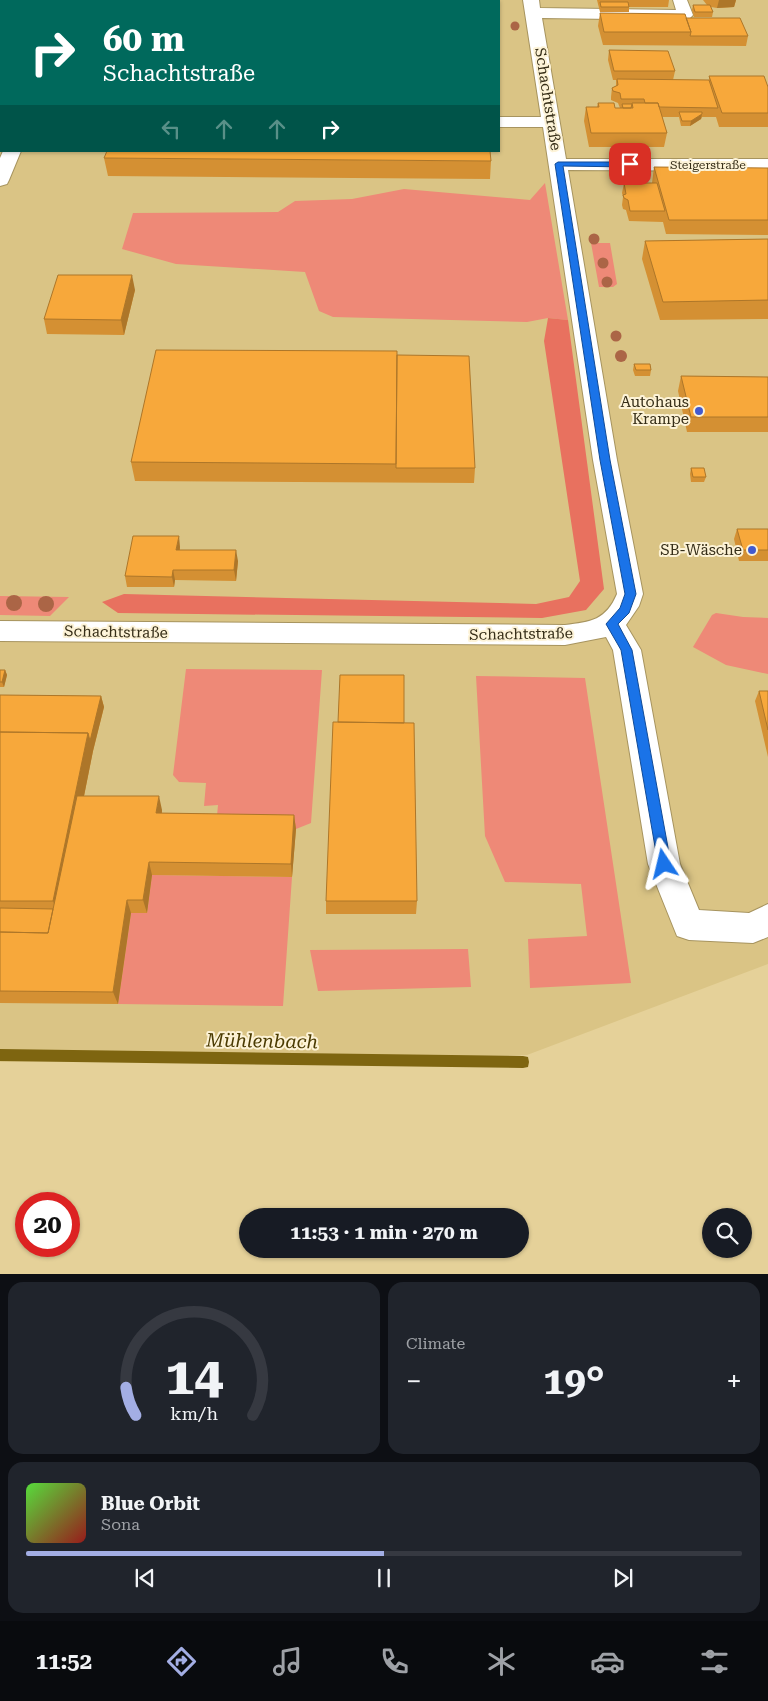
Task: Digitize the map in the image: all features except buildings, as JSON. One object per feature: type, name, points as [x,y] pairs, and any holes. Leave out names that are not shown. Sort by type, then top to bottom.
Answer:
[{"type":"street","points":[[532,6],[685,15],[680,1]]},
{"type":"street","name":"Schachtstraße","points":[[0,631],[565,635],[590,632],[612,624],[625,610],[630,594],[605,460],[532,6]]},
{"type":"street","points":[[500,122],[552,122]]},
{"type":"street","points":[[0,180],[12,152]]},
{"type":"street","name":"Steigerstraße","points":[[558,164],[768,165]]},
{"type":"street","points":[[612,624],[627,650],[664,864],[688,925],[753,928],[768,918]]},
{"type":"shaded area","points":[[500,0],[768,0],[768,964],[527,1055],[0,1062],[0,152],[500,152]]},
{"type":"shaded area","points":[[545,183],[568,320],[548,318],[527,322],[333,317],[319,311],[305,272],[176,264],[122,249],[133,213],[278,212],[295,201],[352,199],[404,189],[530,200]]},
{"type":"shaded area","points":[[591,243],[610,243],[617,284],[613,287],[599,287]]},
{"type":"shaded area","points":[[548,318],[568,320],[604,589],[586,610],[542,618],[118,613],[102,602],[124,594],[536,604],[569,597],[580,581],[544,341]]},
{"type":"shaded area","points":[[0,596],[69,597],[50,616],[0,615]]},
{"type":"shaded area","points":[[716,613],[768,618],[768,674],[726,665],[693,647],[712,615]]},
{"type":"shaded area","points":[[186,669],[322,670],[311,823],[296,829],[216,827],[218,805],[204,806],[206,783],[179,782],[173,775]]},
{"type":"shaded area","points":[[476,676],[585,678],[631,983],[530,988],[528,939],[587,936],[581,884],[505,882],[485,836]]},
{"type":"shaded area","points":[[152,875],[292,877],[283,1006],[118,1004],[131,913],[147,913]]},
{"type":"shaded area","points":[[468,949],[471,987],[318,991],[310,950]]},
{"type":"waterway","name":"Mühlenbach","points":[[0,1055],[523,1062]]},
{"type":"place","name":"Autohaus Krampe","points":[[699,411]]},
{"type":"place","name":"SB-Wäsche","points":[[752,550]]},
{"type":"route","points":[[630,164],[558,164],[605,460],[630,594],[625,610],[612,624],[627,650],[664,864]]}]
